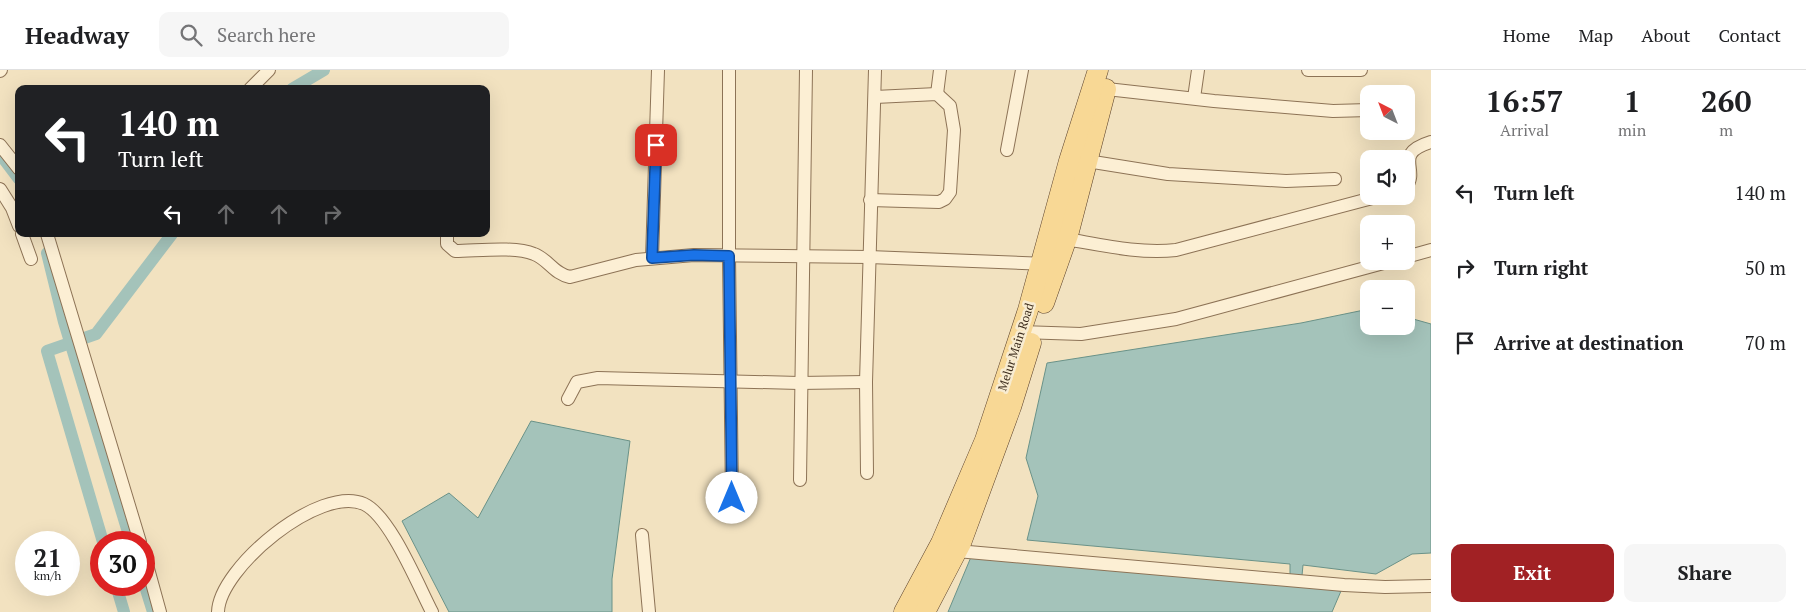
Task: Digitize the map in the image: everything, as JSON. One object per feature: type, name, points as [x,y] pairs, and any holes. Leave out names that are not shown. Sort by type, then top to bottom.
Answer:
[{"type":"main road","name":"Melur Main Road","points":[[1049,265],[1066,239],[1087,161],[1102,79]]},
{"type":"main road","name":"Melur Main Road","points":[[904,612],[941,543],[1028,332],[1049,265],[1069,161],[1102,79]]},
{"type":"main road","name":"Melur Main Road","points":[[925,612],[957,551],[1011,408],[1028,332]]},
{"type":"street","points":[[254,85],[269,70]]},
{"type":"street","points":[[652,258],[658,70]]},
{"type":"street","points":[[729,70],[732,498]]},
{"type":"street","points":[[800,480],[799,382],[806,70]]},
{"type":"street","points":[[867,473],[866,382],[875,70]]},
{"type":"street","points":[[937,94],[940,70]]},
{"type":"street","points":[[1008,150],[1022,70]]},
{"type":"street","points":[[1194,98],[1198,70]]},
{"type":"street","points":[[1308,70],[1361,70]]},
{"type":"street","points":[[1102,79],[1194,98],[1333,112],[1360,110]]},
{"type":"street","points":[[870,200],[939,202],[948,196],[954,130],[953,115],[947,100],[937,94],[874,97]]},
{"type":"street","points":[[1414,150],[1431,142]]},
{"type":"street","points":[[0,145],[15,164]]},
{"type":"street","points":[[1087,161],[1168,174],[1286,181],[1334,179]]},
{"type":"street","points":[[0,190],[15,216]]},
{"type":"street","points":[[1066,239],[1136,250],[1159,252],[1176,250],[1360,201]]},
{"type":"street","points":[[23,237],[31,259]]},
{"type":"street","points":[[48,237],[137,531]]},
{"type":"street","points":[[447,237],[447,244],[455,251],[522,251],[535,254],[562,275],[570,277],[652,258],[694,255],[869,257],[1049,265]]},
{"type":"street","points":[[1415,254],[1431,250]]},
{"type":"street","points":[[1028,332],[1081,334],[1176,319],[1360,269]]},
{"type":"street","points":[[568,399],[573,387],[584,379],[866,382]]},
{"type":"street","points":[[218,612],[218,602],[225,589],[275,532],[298,517],[336,501],[351,500],[364,504],[376,512],[391,532],[432,612]]},
{"type":"street","points":[[642,535],[649,612]]},
{"type":"street","points":[[957,551],[1303,581],[1385,587],[1431,586]]},
{"type":"street","points":[[155,594],[160,612]]},
{"type":"water","points":[[1360,311],[1360,335],[1415,335],[1415,320],[1431,324],[1431,553],[1412,554],[1376,574],[1303,565],[1301,586],[1341,591],[1332,612],[948,612],[971,557],[1290,585],[1290,564],[1027,540],[1038,496],[1026,458],[1047,363],[1301,323]]},
{"type":"water","points":[[531,421],[630,441],[612,579],[612,612],[449,612],[402,521],[449,493],[478,518]]},
{"type":"waterway","points":[[299,85],[324,70]]},
{"type":"waterway","points":[[0,154],[15,174]]},
{"type":"waterway","points":[[100,531],[47,351],[96,334],[170,237]]},
{"type":"waterway","points":[[47,253],[64,322],[128,531]]},
{"type":"waterway","points":[[119,596],[124,612]]},
{"type":"waterway","points":[[148,596],[153,612]]},
{"type":"route","points":[[656,145],[652,258],[694,255],[729,256],[732,498]]}]
